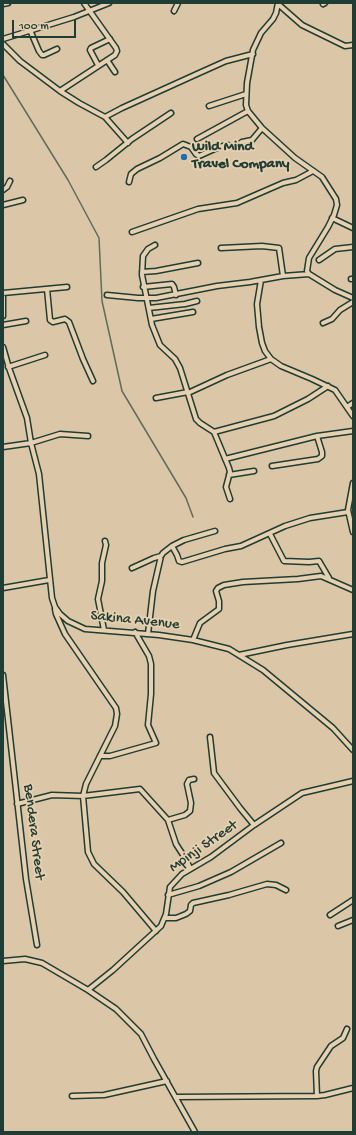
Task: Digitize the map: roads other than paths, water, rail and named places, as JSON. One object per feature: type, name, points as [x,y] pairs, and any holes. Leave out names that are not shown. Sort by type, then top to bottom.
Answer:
[{"type":"street","points":[[3,4],[8,3]]},
{"type":"street","points":[[60,91],[115,55],[117,51],[84,3]]},
{"type":"street","points":[[3,39],[90,11],[109,3]]},
{"type":"street","points":[[174,10],[178,3]]},
{"type":"street","points":[[309,274],[307,268],[309,258],[328,227],[337,205],[336,199],[322,178],[295,158],[262,128],[248,111],[246,105],[247,83],[257,39],[273,19],[278,4],[302,25],[345,46],[353,45]]},
{"type":"street","points":[[30,30],[42,55],[57,48]]},
{"type":"street","points":[[98,65],[90,50],[91,48],[110,39]]},
{"type":"street","points":[[3,44],[20,61],[60,91],[78,103],[105,117],[128,143]]},
{"type":"street","points":[[105,117],[226,61],[253,54]]},
{"type":"street","points":[[107,60],[115,72]]},
{"type":"street","points":[[209,106],[246,94]]},
{"type":"street","points":[[197,139],[248,111]]},
{"type":"street","points":[[96,167],[171,113]]},
{"type":"street","points":[[129,182],[132,174],[137,169],[184,144],[191,147],[199,156],[219,147],[228,145],[235,147],[242,142],[252,140],[262,128]]},
{"type":"street","points":[[132,232],[198,209],[237,203],[283,183],[296,180],[313,171]]},
{"type":"street","points":[[3,190],[7,187],[10,181]]},
{"type":"street","points":[[3,205],[24,200]]},
{"type":"street","points":[[332,218],[353,228]]},
{"type":"street","points":[[155,245],[148,248],[143,256],[142,272],[143,287],[152,325],[160,345],[177,362],[197,421],[214,432],[229,468],[226,487],[230,500]]},
{"type":"street","points":[[221,248],[262,246],[279,248],[283,276]]},
{"type":"street","points":[[319,260],[335,249],[353,247]]},
{"type":"street","points":[[142,272],[156,271],[198,263]]},
{"type":"street","points":[[107,295],[146,298],[162,297],[217,286],[283,276],[309,274],[343,295],[353,298]]},
{"type":"street","points":[[261,280],[257,304],[259,327],[262,343],[271,360],[335,390],[353,416]]},
{"type":"street","points":[[143,287],[172,284],[176,295]]},
{"type":"street","points":[[3,293],[68,287]]},
{"type":"street","points":[[47,289],[50,320],[53,322],[65,319],[69,322],[93,381]]},
{"type":"street","points":[[3,297],[3,316]]},
{"type":"street","points":[[148,308],[197,301]]},
{"type":"street","points":[[323,323],[353,302]]},
{"type":"street","points":[[151,319],[193,312]]},
{"type":"street","points":[[3,325],[26,321]]},
{"type":"street","name":"Sakina Avenue","points":[[3,346],[8,367],[27,418],[30,443],[39,474],[49,580],[55,607],[68,621],[75,626],[85,629],[135,632],[193,640],[229,649],[263,670],[327,723],[353,750]]},
{"type":"street","points":[[8,367],[45,356]]},
{"type":"street","points":[[156,398],[188,392],[227,375],[271,360]]},
{"type":"street","points":[[214,432],[274,416],[308,399],[328,386]]},
{"type":"street","points":[[347,407],[353,403]]},
{"type":"street","points":[[225,459],[318,436],[353,431]]},
{"type":"street","points":[[3,447],[30,443],[60,434],[88,436]]},
{"type":"street","points":[[272,466],[318,459],[322,456],[322,452],[318,436]]},
{"type":"street","points":[[229,475],[254,471]]},
{"type":"street","points":[[353,483],[348,512],[352,522],[353,532]]},
{"type":"street","points":[[172,546],[179,561],[182,562],[241,546],[285,526],[310,518],[348,512]]},
{"type":"street","points":[[148,634],[153,591],[161,556],[172,546],[190,538],[215,531]]},
{"type":"street","points":[[270,534],[284,561],[319,561],[329,578]]},
{"type":"street","points":[[104,630],[98,599],[102,581],[102,563],[106,545],[105,540]]},
{"type":"street","points":[[132,568],[161,556]]},
{"type":"street","points":[[193,640],[200,623],[219,609],[220,601],[216,590],[220,586],[243,582],[298,579],[316,576],[329,578],[353,590]]},
{"type":"street","points":[[3,588],[49,580]]},
{"type":"street","points":[[55,607],[56,614],[65,634],[116,708],[117,720],[86,784],[83,796],[86,846],[91,860],[123,892],[156,931]]},
{"type":"street","points":[[100,756],[110,756],[156,743],[148,725],[152,664],[135,632]]},
{"type":"street","points":[[239,655],[353,634]]},
{"type":"street","name":"Bendera Street","points":[[3,675],[26,879],[37,945]]},
{"type":"street","points":[[210,737],[214,773],[254,825]]},
{"type":"street","points":[[168,820],[185,815],[190,811],[191,803],[187,784],[189,780],[194,779]]},
{"type":"street","name":"Mpinji Street","points":[[88,990],[113,970],[161,926],[165,918],[168,895],[172,884],[182,874],[211,857],[254,825],[302,793],[353,781]]},
{"type":"street","points":[[17,804],[52,795],[83,796],[140,789],[168,820],[176,844],[190,868]]},
{"type":"street","points":[[168,895],[199,886],[224,875],[281,843]]},
{"type":"street","points":[[165,918],[176,918],[186,914],[190,911],[191,904],[193,903],[229,895],[267,884],[276,885],[286,890]]},
{"type":"street","points":[[330,915],[353,900]]},
{"type":"street","points":[[338,926],[353,920]]},
{"type":"street","points":[[3,961],[25,959],[42,963],[84,987],[116,1009],[138,1030],[195,1132]]},
{"type":"street","points":[[317,1096],[317,1067],[331,1046],[343,1038],[347,1028]]},
{"type":"street","points":[[72,1096],[104,1095],[167,1081]]},
{"type":"street","points":[[176,1097],[317,1096],[353,1088]]},
{"type":"waterway","points":[[3,75],[68,180],[99,238],[102,301],[122,391],[186,498],[193,517]]},
{"type":"place","name":"Wild Mind Travel Company","points":[[184,157]]}]
